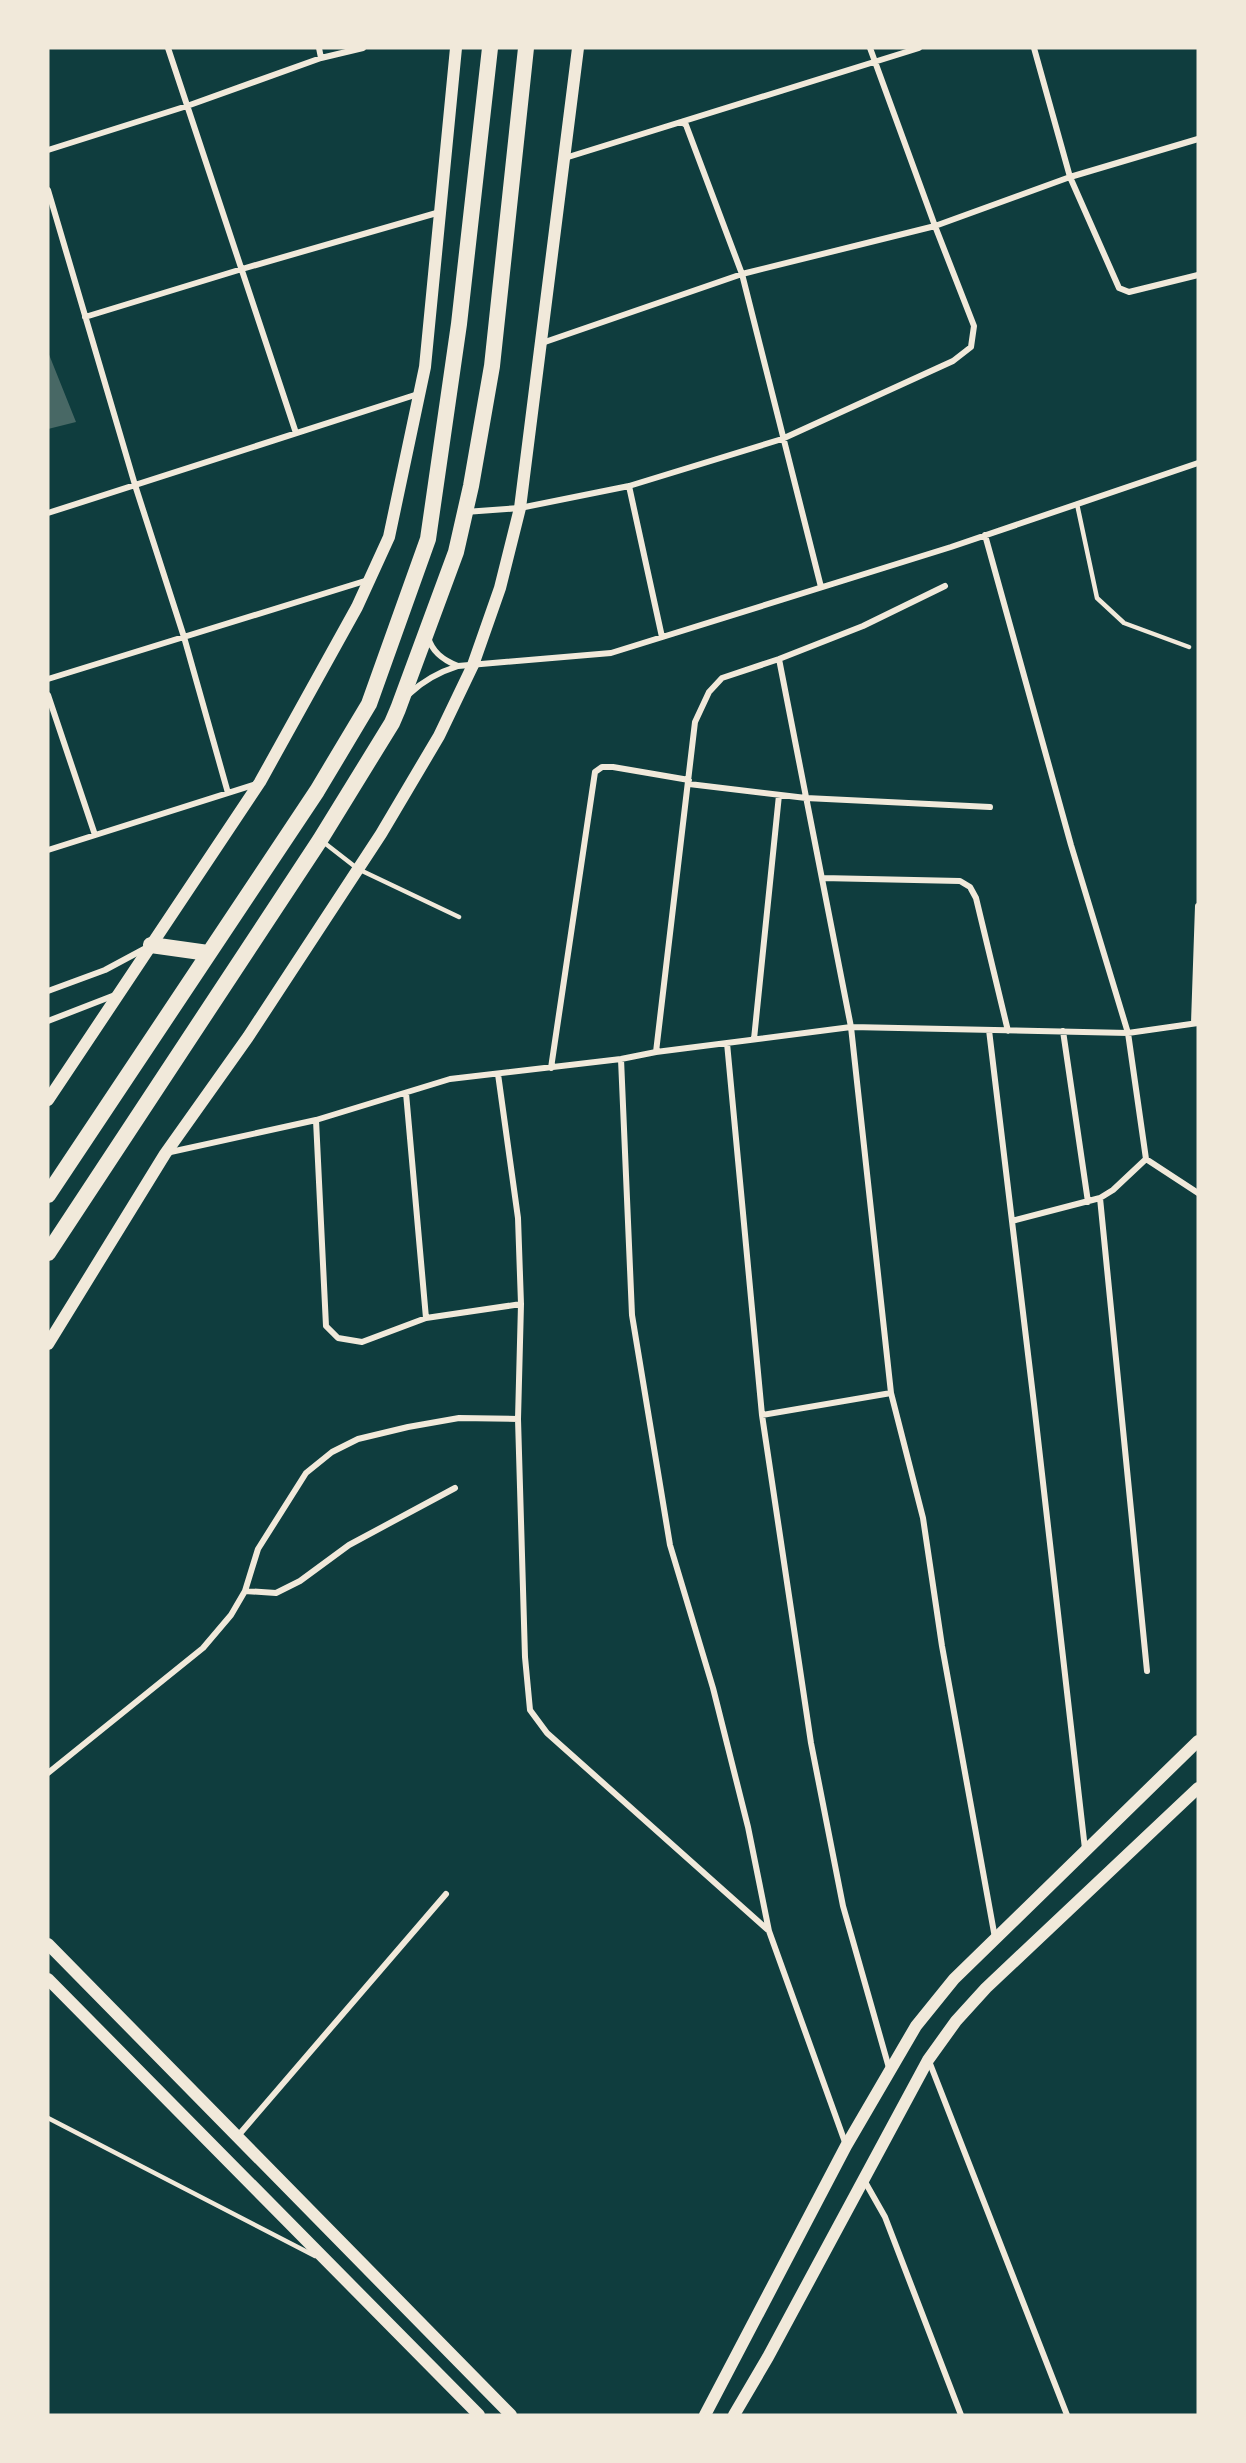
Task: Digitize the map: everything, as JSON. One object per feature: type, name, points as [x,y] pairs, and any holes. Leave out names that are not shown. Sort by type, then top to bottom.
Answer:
[{"type":"highway","points":[[48,1195],[316,792],[369,704],[428,539],[459,324],[490,48]]},
{"type":"highway","points":[[48,1253],[320,840],[392,723],[398,709],[456,552],[465,512],[492,366],[526,48]]},
{"type":"highway","points":[[152,945],[208,953]]},
{"type":"main road","points":[[48,1100],[260,782],[357,606],[389,537],[425,367],[456,48]]},
{"type":"main road","points":[[48,1344],[165,1154],[248,1036],[381,834],[439,736],[473,665],[500,588],[520,508],[578,48]]},
{"type":"main road","points":[[705,2415],[846,2146],[916,2026],[948,1987],[1198,1741]]},
{"type":"main road","points":[[734,2415],[768,2357],[928,2060],[956,2021],[986,1988],[1198,1788]]},
{"type":"main road","points":[[48,1944],[511,2415]]},
{"type":"main road","points":[[48,1979],[479,2415]]},
{"type":"street","points":[[168,48],[296,433]]},
{"type":"street","points":[[319,48],[321,58]]},
{"type":"street","points":[[48,150],[187,106],[321,58],[363,48]]},
{"type":"street","points":[[465,512],[520,508],[629,486],[782,439],[953,361],[971,347],[975,326],[935,226],[870,48]]},
{"type":"street","points":[[564,159],[919,48]]},
{"type":"street","points":[[1034,48],[1070,177],[1119,288],[1129,292],[1198,275]]},
{"type":"street","points":[[682,122],[686,125],[742,274],[821,587]]},
{"type":"street","points":[[541,344],[742,274],[935,226],[1070,177],[1198,139]]},
{"type":"street","points":[[48,190],[135,485],[184,637],[228,793]]},
{"type":"street","points":[[86,317],[440,212]]},
{"type":"street","points":[[48,513],[419,394]]},
{"type":"street","points":[[398,709],[409,693],[424,681],[458,666],[611,653],[985,535],[1198,464]]},
{"type":"street","points":[[629,486],[662,637]]},
{"type":"street","points":[[985,535],[1068,834],[1128,1033],[1146,1159],[1198,1193]]},
{"type":"street","points":[[48,679],[370,579]]},
{"type":"street","points":[[656,1052],[695,722],[709,692],[722,678],[779,659],[863,626],[945,586]]},
{"type":"street","points":[[427,631],[430,643],[437,654],[447,662],[458,666]]},
{"type":"street","points":[[779,659],[851,1026],[891,1393],[923,1518],[942,1646],[996,1940]]},
{"type":"street","points":[[48,695],[95,835]]},
{"type":"street","points":[[551,1068],[595,771],[602,766],[613,766],[689,782],[806,798],[990,807]]},
{"type":"street","points":[[48,850],[260,782]]},
{"type":"street","points":[[754,1040],[779,795]]},
{"type":"street","points":[[822,878],[960,881],[970,887],[976,898],[1008,1030]]},
{"type":"street","points":[[165,1154],[316,1120],[450,1079],[621,1059],[656,1052],[851,1026],[1128,1033],[1196,1023],[1198,906]]},
{"type":"street","points":[[48,991],[105,970],[152,945]]},
{"type":"street","points":[[48,1021],[119,993]]},
{"type":"street","points":[[988,1030],[1085,1850]]},
{"type":"street","points":[[1063,1032],[1089,1202]]},
{"type":"street","points":[[727,1043],[762,1415],[811,1743],[843,1906],[890,2070]]},
{"type":"street","points":[[621,1059],[632,1315],[670,1545],[713,1688],[748,1827],[769,1931],[846,2146]]},
{"type":"street","points":[[498,1074],[518,1218],[521,1304],[518,1419],[525,1657],[530,1710],[547,1733],[769,1931]]},
{"type":"street","points":[[406,1092],[426,1318]]},
{"type":"street","points":[[316,1120],[326,1326],[338,1338],[363,1342],[426,1318],[521,1304]]},
{"type":"street","points":[[1012,1221],[1100,1198],[1113,1190],[1146,1159]]},
{"type":"street","points":[[1100,1198],[1147,1671]]},
{"type":"street","points":[[762,1415],[891,1393]]},
{"type":"street","points":[[48,1773],[203,1648],[231,1615],[245,1592],[258,1549],[306,1473],[332,1452],[358,1439],[408,1427],[459,1418],[518,1419]]},
{"type":"street","points":[[245,1592],[276,1593],[300,1581],[349,1545],[455,1488]]},
{"type":"street","points":[[237,2138],[446,1894]]},
{"type":"street","points":[[928,2060],[1067,2415]]},
{"type":"street","points":[[864,2180],[885,2217],[961,2415]]},
{"type":"lane","points":[[1077,504],[1097,597],[1124,623],[1189,647]]},
{"type":"lane","points":[[320,840],[358,869],[459,917]]},
{"type":"lane","points":[[48,2118],[327,2262]]},
{"type":"building","points":[[48,352],[76,422],[48,429]]}]
